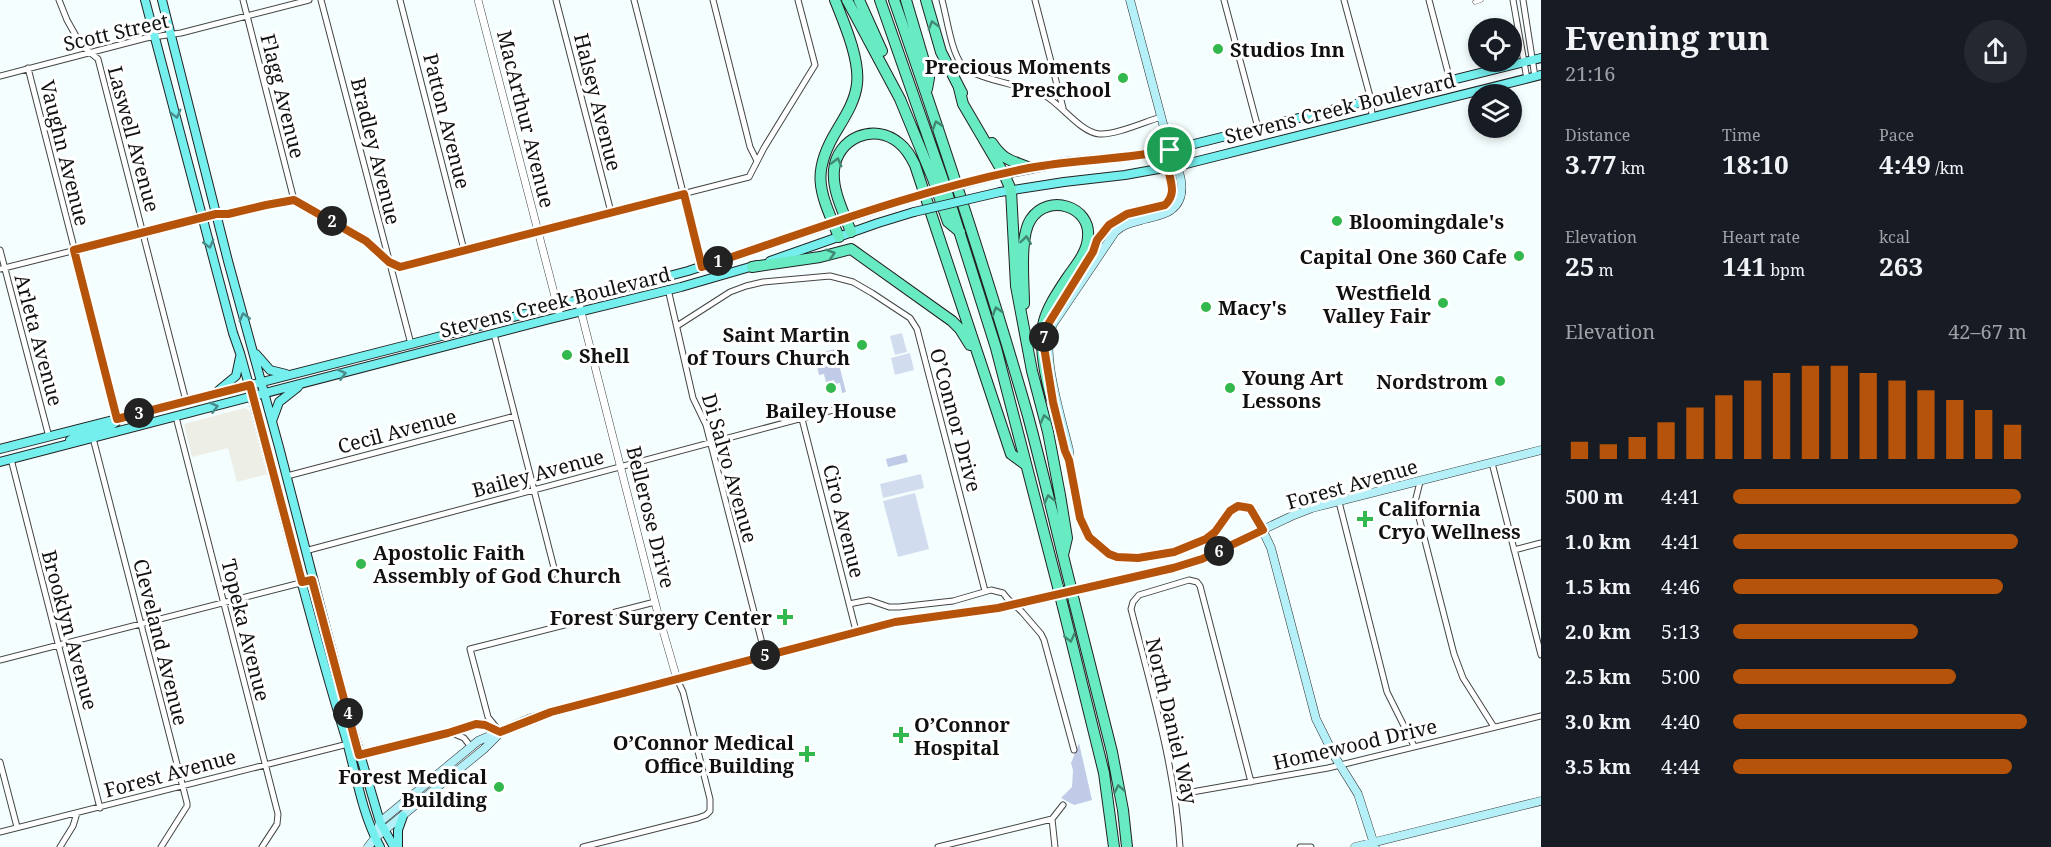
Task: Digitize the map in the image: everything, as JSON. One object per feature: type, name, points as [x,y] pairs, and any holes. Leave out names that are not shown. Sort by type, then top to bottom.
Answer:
[{"type":"highway","points":[[829,0],[849,40]]},
{"type":"highway","points":[[835,0],[849,40],[857,73],[856,90],[848,111],[828,145],[820,165],[821,188],[828,214],[839,237]]},
{"type":"highway","points":[[847,0],[900,99],[948,222],[960,232]]},
{"type":"highway","points":[[859,0],[897,86],[900,99]]},
{"type":"highway","points":[[880,0],[960,232],[996,348],[1104,773],[1114,847]]},
{"type":"highway","points":[[894,0],[927,93],[1028,418],[1112,752],[1123,810],[1127,847]]},
{"type":"highway","points":[[906,0],[929,78],[927,93]]},
{"type":"highway","points":[[926,0],[941,52],[959,88],[998,152],[1008,161],[1030,168]]},
{"type":"highway","points":[[959,88],[963,104],[1005,191],[1015,237],[1016,286],[1032,371],[1048,432],[1067,538],[1063,556]]},
{"type":"highway","points":[[851,232],[834,179],[836,160],[840,150],[853,138],[878,133],[894,139],[907,150],[915,165],[1011,454],[1026,465]]},
{"type":"highway","points":[[1023,320],[1024,246],[1030,220],[1036,212],[1049,205],[1064,205],[1079,213],[1087,224],[1088,237],[1083,255],[1052,302],[1042,323],[1041,348],[1053,402]]},
{"type":"highway","points":[[752,267],[820,257],[847,249],[856,251],[960,329],[985,373]]},
{"type":"main road","points":[[146,0],[233,333],[250,385],[365,813],[380,847]]},
{"type":"main road","points":[[162,0],[359,755],[384,832],[396,847]]},
{"type":"main road","points":[[1069,460],[1069,450],[1048,354],[1048,334],[1115,232],[1130,223],[1165,213],[1177,204],[1181,192],[1130,0]]},
{"type":"main road","name":"Stevens Creek Boulevard","points":[[117,419],[688,271],[909,198],[999,175],[1030,168],[1170,150],[1541,58]]},
{"type":"main road","name":"Stevens Creek Boulevard","points":[[60,447],[752,267],[851,232],[914,213],[1005,191],[1125,175],[1173,166],[1534,77]]},
{"type":"main road","points":[[1173,166],[1173,190],[1169,201],[1165,205],[1127,214],[1109,225],[1097,240],[1093,252],[1051,316],[1045,333],[1044,347],[1053,402],[1069,460],[1083,525],[1089,537],[1109,554],[1117,557],[1138,558],[1174,552],[1194,545],[1211,536],[1228,513],[1238,506],[1250,508],[1263,530],[1276,568],[1316,719],[1358,794],[1374,845]]},
{"type":"main road","points":[[668,289],[688,271]]},
{"type":"main road","name":"Stevens Creek Boulevard","points":[[415,355],[421,347],[444,341],[454,333]]},
{"type":"main road","points":[[252,349],[270,370],[290,375]]},
{"type":"main road","points":[[211,395],[233,379],[238,369],[240,353]]},
{"type":"main road","points":[[272,421],[279,402],[303,384]]},
{"type":"main road","points":[[0,449],[117,419]]},
{"type":"main road","points":[[0,462],[60,447],[79,436],[108,427],[117,419]]},
{"type":"main road","points":[[11,459],[12,454],[20,450],[53,440],[71,430]]},
{"type":"main road","name":"Forest Avenue","points":[[380,822],[478,741],[551,712],[856,631],[895,622],[1013,605],[1173,568],[1209,556],[1298,513],[1541,450]]},
{"type":"main road","points":[[368,847],[375,838],[484,749],[500,732]]},
{"type":"main road","points":[[1355,847],[1374,845],[1541,801]]},
{"type":"main road","points":[[396,847],[403,816]]},
{"type":"main road","points":[[375,838],[380,822]]},
{"type":"street","name":"Laswell Avenue","points":[[58,0],[81,45],[98,59],[186,401]]},
{"type":"street","name":"Flagg Avenue","points":[[243,0],[294,200]]},
{"type":"street","name":"Scott Street","points":[[0,76],[146,38],[156,38],[309,0]]},
{"type":"street","name":"Bradley Avenue","points":[[321,0],[411,344]]},
{"type":"street","name":"Patton Avenue","points":[[400,0],[464,250]]},
{"type":"street","name":"MacArthur Avenue","points":[[478,0],[561,316]]},
{"type":"street","name":"Halsey Avenue","points":[[556,0],[611,212]]},
{"type":"street","points":[[634,0],[702,267]]},
{"type":"street","points":[[712,0],[750,147],[757,161]]},
{"type":"street","points":[[2,268],[216,214],[228,214],[294,200],[366,241],[389,262],[400,267],[749,177],[815,65],[798,0]]},
{"type":"street","points":[[942,0],[957,57],[964,68],[1043,94],[1090,132],[1100,134],[1112,132],[1161,117]]},
{"type":"street","points":[[1035,0],[1063,108]]},
{"type":"street","points":[[1224,0],[1258,128]]},
{"type":"street","points":[[1344,0],[1376,116]]},
{"type":"street","points":[[1429,0],[1450,80]]},
{"type":"street","points":[[1475,2],[1481,0]]},
{"type":"street","points":[[1513,0],[1527,61],[1534,77]]},
{"type":"street","points":[[1523,0],[1527,61]]},
{"type":"street","name":"Vaughn Avenue","points":[[28,68],[117,419]]},
{"type":"street","name":"Arleta Avenue","points":[[0,250],[2,268],[49,437]]},
{"type":"street","name":"O’Connor Drive","points":[[677,326],[730,292],[746,286],[762,282],[830,276],[854,282],[910,318],[916,328],[985,591]]},
{"type":"street","name":"Di Salvo Avenue","points":[[668,289],[693,398],[706,425],[762,643],[767,654]]},
{"type":"street","name":"Bellerose Drive","points":[[578,300],[655,602],[683,693],[710,799],[710,811],[698,818],[583,847]]},
{"type":"street","points":[[494,334],[554,568],[552,576]]},
{"type":"street","name":"Bailey Avenue","points":[[305,551],[848,406]]},
{"type":"street","name":"Cecil Avenue","points":[[286,476],[515,416]]},
{"type":"street","name":"Topeka Avenue","points":[[176,417],[278,819],[262,847]]},
{"type":"street","name":"Ciro Avenue","points":[[802,418],[856,631]]},
{"type":"street","name":"Cleveland Avenue","points":[[93,438],[187,806],[161,847]]},
{"type":"street","name":"Brooklyn Avenue","points":[[11,459],[100,808]]},
{"type":"street","points":[[1492,463],[1541,655]]},
{"type":"street","points":[[1420,482],[1415,502],[1458,668],[1494,727]]},
{"type":"street","points":[[1339,502],[1387,692],[1414,746]]},
{"type":"street","points":[[1514,550],[1541,543]]},
{"type":"street","points":[[0,660],[312,580]]},
{"type":"street","name":"North Daniel Way","points":[[1180,847],[1175,795],[1165,741],[1131,609],[1139,595],[1189,580],[1197,582],[1202,589],[1251,782]]},
{"type":"street","points":[[849,604],[869,600],[899,608],[953,601],[985,591],[999,591],[1022,612],[1044,640],[1074,750]]},
{"type":"street","points":[[500,732],[488,717],[470,649],[655,602]]},
{"type":"street","points":[[1534,631],[1541,629]]},
{"type":"street","name":"Homewood Drive","points":[[1175,795],[1340,765],[1541,716]]},
{"type":"street","points":[[359,755],[476,724],[485,725],[500,732]]},
{"type":"street","points":[[448,733],[458,734],[471,747]]},
{"type":"street","name":"Forest Avenue","points":[[0,832],[348,744]]},
{"type":"street","points":[[0,762],[17,827]]},
{"type":"street","points":[[938,847],[1052,819],[1063,805]]},
{"type":"street","points":[[60,847],[73,826],[77,813]]},
{"type":"street","points":[[1052,819],[1055,847]]},
{"type":"street","points":[[1300,847],[1311,847]]},
{"type":"shaded area","points":[[902,333],[907,352],[895,355],[890,336]]},
{"type":"shaded area","points":[[835,349],[846,392],[842,393],[840,383],[835,384],[834,380],[826,382],[824,374],[819,375],[814,354]]},
{"type":"shaded area","points":[[910,353],[914,370],[895,375],[891,358]]},
{"type":"shaded area","points":[[245,408],[250,412],[267,474],[237,482],[228,448],[192,457],[184,424]]},
{"type":"shaded area","points":[[906,454],[908,462],[888,467],[886,459]]},
{"type":"shaded area","points":[[921,474],[924,488],[883,498],[880,484]]},
{"type":"shaded area","points":[[915,493],[929,549],[898,557],[883,501]]},
{"type":"shaded area","points":[[1079,743],[1092,800],[1074,805],[1061,798],[1072,787],[1071,763]]},
{"type":"place","name":"Studios Inn","points":[[1218,49]]},
{"type":"place","name":"Precious Moments Preschool","points":[[1123,78]]},
{"type":"place","name":"Bloomingdale's","points":[[1337,221]]},
{"type":"place","name":"Capital One 360 Cafe","points":[[1519,256]]},
{"type":"place","name":"Westfield Valley Fair","points":[[1443,303]]},
{"type":"place","name":"Macy's","points":[[1206,307]]},
{"type":"place","name":"Saint Martin of Tours Church","points":[[862,345]]},
{"type":"place","name":"Shell","points":[[567,355]]},
{"type":"place","name":"Nordstrom","points":[[1500,381]]},
{"type":"place","name":"Bailey House","points":[[831,388]]},
{"type":"place","name":"Young Art Lessons","points":[[1230,388]]},
{"type":"place","name":"California Cryo Wellness","points":[[1365,519]]},
{"type":"place","name":"Apostolic Faith Assembly of God Church","points":[[361,564]]},
{"type":"place","name":"Forest Surgery Center","points":[[785,617]]},
{"type":"place","name":"O’Connor Hospital","points":[[901,735]]},
{"type":"place","name":"O’Connor Medical Office Building","points":[[807,754]]},
{"type":"place","name":"Forest Medical Building","points":[[499,787]]},
{"type":"route","points":[[1170,150],[1168,167],[1173,190],[1169,201],[1165,205],[1127,214],[1109,225],[1097,240],[1093,252],[1051,316],[1045,333],[1044,347],[1053,402],[1069,460],[1080,518],[1085,531],[1095,543],[1109,554],[1127,558],[1165,554],[1194,545],[1211,536],[1228,513],[1238,506],[1250,508],[1263,530],[1190,564],[998,608],[895,622],[551,712],[500,732],[485,725],[476,724],[359,755],[312,580],[302,582],[250,385],[117,419],[74,250],[216,214],[228,214],[294,200],[366,241],[389,262],[400,267],[684,194],[702,267],[898,201],[994,176],[1065,162],[1121,158],[1170,150]]}]
